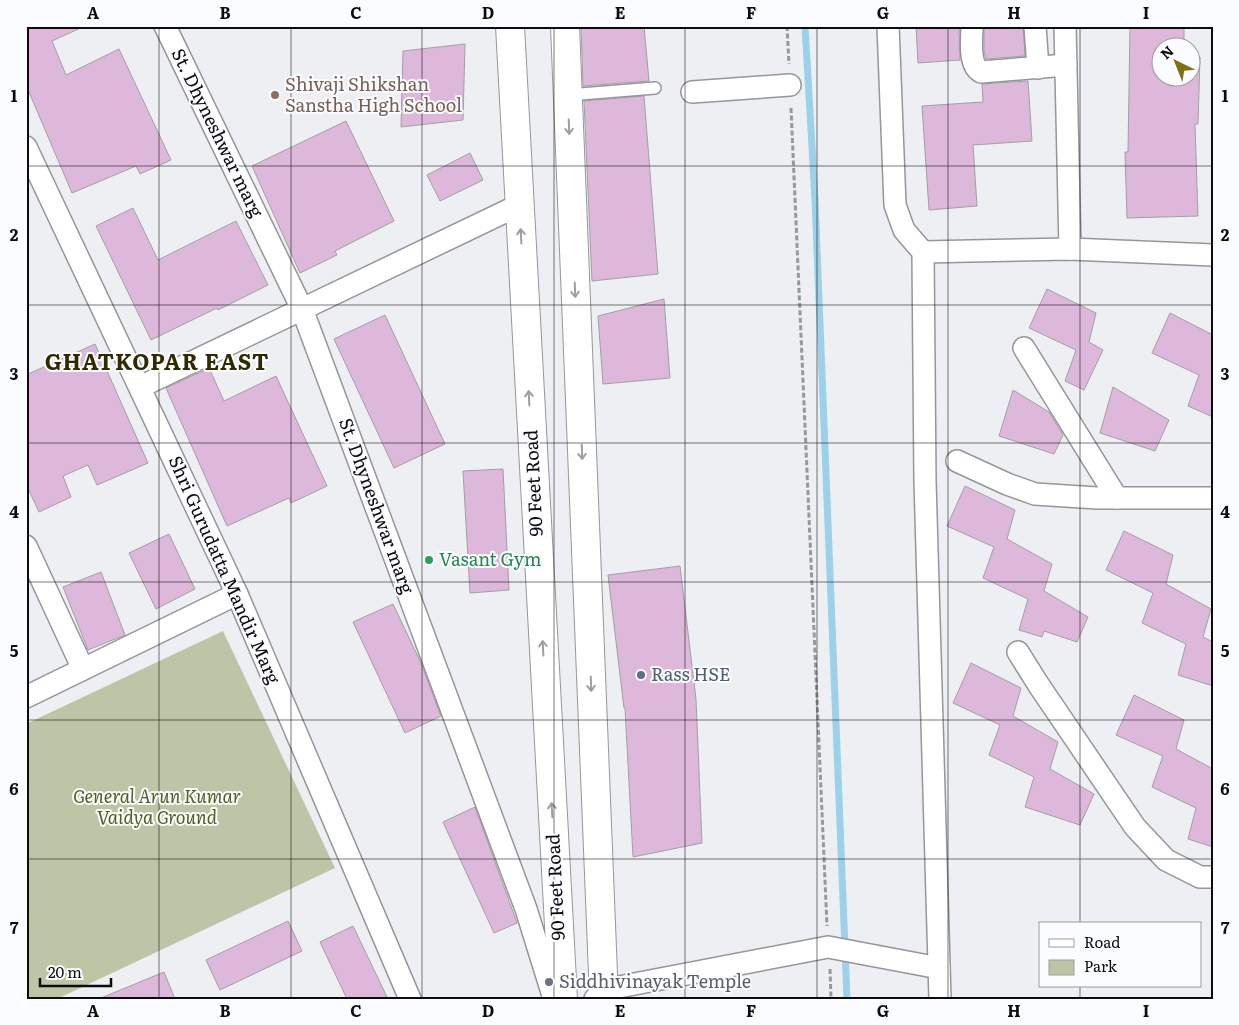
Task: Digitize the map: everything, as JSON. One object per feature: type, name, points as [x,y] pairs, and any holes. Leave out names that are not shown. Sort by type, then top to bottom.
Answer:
[{"type":"street","name":"St. Dhyneshwar marg","points":[[165,26],[302,309],[526,909],[554,999]]},
{"type":"street","name":"90 Feet Road","points":[[510,26],[563,999]]},
{"type":"street","points":[[565,26],[601,996],[828,947],[939,968]]},
{"type":"street","points":[[888,26],[896,205],[904,230],[923,252],[925,481],[940,999]]},
{"type":"street","points":[[972,26],[973,64],[978,70],[985,72],[1066,65]]},
{"type":"street","points":[[1035,26],[1038,68]]},
{"type":"street","points":[[1065,26],[1070,248]]},
{"type":"street","points":[[692,92],[790,86]]},
{"type":"street","name":"Shri Gurudatta Mandir Marg","points":[[26,147],[237,594],[410,999]]},
{"type":"street","points":[[140,387],[519,205]]},
{"type":"street","points":[[923,252],[1070,248],[1213,255]]},
{"type":"street","points":[[1024,348],[1117,498]]},
{"type":"street","points":[[957,462],[1035,494],[1117,498],[1213,498]]},
{"type":"street","points":[[26,546],[83,669]]},
{"type":"street","points":[[26,696],[237,594]]},
{"type":"street","points":[[1018,652],[1135,827],[1166,860],[1200,877],[1213,877]]},
{"type":"lane","points":[[568,95],[655,88]]},
{"type":"path","points":[[787,26],[831,999]]},
{"type":"green space","name":"General Arun Kumar Vaidya Ground","points":[[223,631],[335,868],[57,999],[26,999],[26,724]]},
{"type":"building","points":[[26,26],[85,26],[52,41],[66,75],[119,49],[171,160],[140,174],[136,166],[72,193],[26,85]]},
{"type":"building","points":[[581,26],[644,26],[649,81],[583,86]]},
{"type":"building","points":[[916,26],[959,26],[960,60],[918,63]]},
{"type":"building","points":[[984,26],[1023,26],[1025,56],[986,59],[984,51]]},
{"type":"building","points":[[1130,26],[1184,26],[1184,38],[1152,38],[1152,88],[1199,88],[1198,124],[1195,124],[1198,216],[1127,218],[1125,152],[1128,152]]},
{"type":"building","points":[[465,44],[463,120],[401,127],[403,51]]},
{"type":"building","points":[[1028,81],[1032,141],[973,145],[977,206],[929,210],[922,106],[983,102],[982,84]]},
{"type":"building","points":[[644,96],[658,274],[592,281],[584,101]]},
{"type":"building","points":[[346,121],[394,221],[335,251],[337,255],[300,273],[252,166]]},
{"type":"building","points":[[470,153],[483,180],[440,201],[427,175]]},
{"type":"building","points":[[133,208],[158,260],[236,221],[268,285],[151,340],[96,226]]},
{"type":"building","points":[[1047,289],[1096,313],[1089,342],[1103,350],[1084,390],[1065,381],[1076,350],[1029,328]]},
{"type":"building","points":[[664,299],[670,378],[603,384],[598,316]]},
{"type":"building","points":[[1170,313],[1213,335],[1213,417],[1188,406],[1199,375],[1152,353]]},
{"type":"building","points":[[385,315],[445,444],[394,468],[334,339]]},
{"type":"building","points":[[95,344],[148,463],[97,485],[88,465],[63,476],[71,497],[39,512],[26,484],[26,375]]},
{"type":"building","points":[[209,368],[224,401],[276,376],[327,486],[291,503],[289,498],[227,526],[166,388]]},
{"type":"building","points":[[1113,387],[1169,420],[1155,451],[1100,433]]},
{"type":"building","points":[[1013,390],[1049,412],[1063,435],[1054,454],[999,436]]},
{"type":"building","points":[[503,469],[509,590],[470,593],[463,471]]},
{"type":"building","points":[[965,486],[1015,510],[1007,539],[1052,564],[1044,591],[1088,617],[1077,642],[1044,631],[1042,637],[1019,630],[1028,599],[983,578],[994,547],[947,526]]},
{"type":"building","points":[[1124,531],[1173,555],[1166,584],[1211,609],[1203,637],[1213,642],[1213,686],[1178,675],[1186,644],[1142,623],[1153,593],[1106,570]]},
{"type":"building","points":[[169,534],[195,589],[156,609],[129,553]]},
{"type":"building","points":[[680,566],[696,699],[702,843],[633,857],[625,708],[608,575]]},
{"type":"building","points":[[101,572],[125,635],[88,650],[63,587]]},
{"type":"building","points":[[393,604],[421,663],[441,716],[405,733],[353,622]]},
{"type":"building","points":[[971,663],[1021,688],[1013,716],[1058,742],[1050,769],[1094,794],[1080,825],[1025,807],[1034,777],[989,755],[1000,725],[953,703]]},
{"type":"building","points":[[1134,695],[1184,720],[1176,749],[1213,769],[1213,847],[1188,839],[1196,808],[1152,787],[1163,756],[1116,735]]},
{"type":"building","points":[[475,807],[517,923],[494,933],[443,822]]},
{"type":"building","points":[[288,921],[302,951],[220,990],[206,960]]},
{"type":"building","points":[[353,926],[388,999],[347,999],[320,942]]},
{"type":"building","points":[[164,972],[175,999],[101,999],[101,998]]},
{"type":"waterway","points":[[805,26],[815,199],[847,999]]},
{"type":"place","name":"Shivaji Shikshan Sanstha High School","points":[[275,95]]},
{"type":"place","name":"Vasant Gym","points":[[429,560]]},
{"type":"place","name":"Rass HSE","points":[[641,675]]},
{"type":"place","name":"Siddhivinayak Temple","points":[[549,982]]},
{"type":"district","name":"GHATKOPAR EAST","points":[[157,362]]}]
